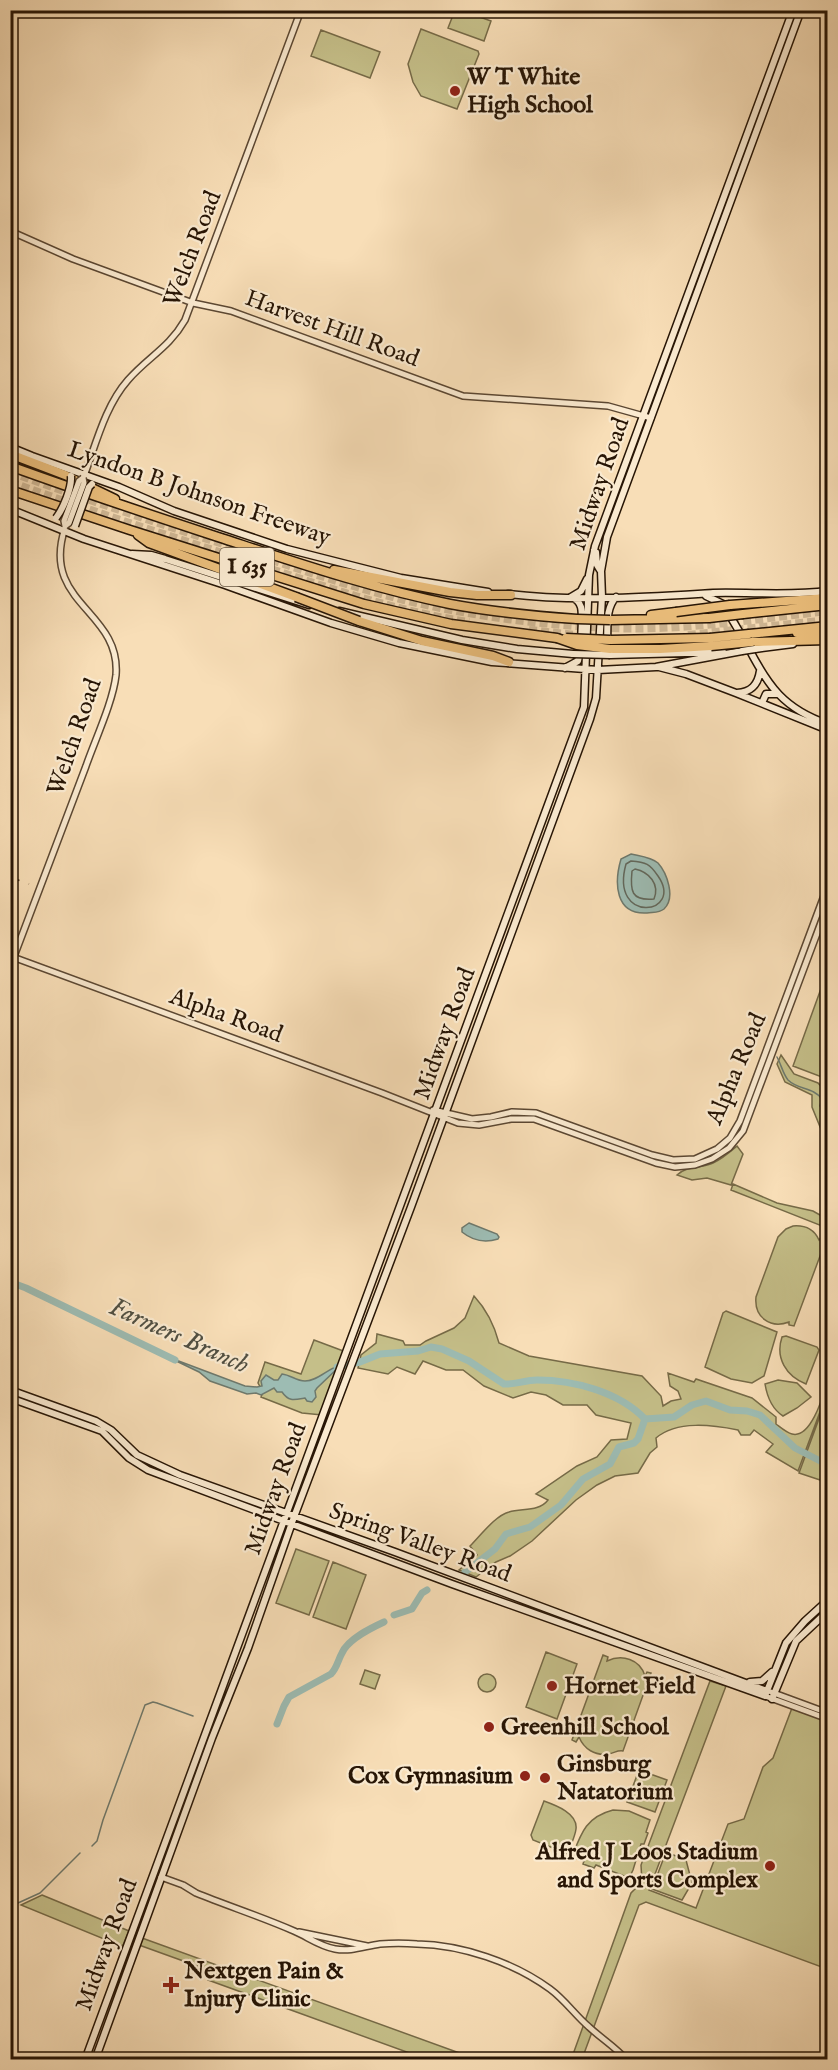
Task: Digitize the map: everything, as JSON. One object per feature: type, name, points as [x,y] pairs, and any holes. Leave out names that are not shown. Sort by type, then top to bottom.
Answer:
[{"type":"highway","points":[[10,454],[105,493],[128,507]]},
{"type":"highway","name":"Lyndon B Johnson Freeway","points":[[10,466],[323,571],[382,588],[452,604],[557,617],[610,620],[709,618],[828,605]]},
{"type":"highway","name":"I 635","points":[[10,490],[332,594],[387,610],[492,631],[557,638],[610,648],[711,642],[749,645],[785,630],[828,626]]},
{"type":"highway","points":[[130,530],[149,543],[359,621],[422,641],[493,656],[509,662]]},
{"type":"highway","points":[[323,571],[338,570],[450,592],[511,595]]},
{"type":"highway","points":[[627,620],[645,615],[730,605],[828,598]]},
{"type":"highway","points":[[785,630],[803,634],[828,633]]},
{"type":"highway","points":[[749,645],[828,640]]},
{"type":"main road","name":"Midway Road","points":[[85,2060],[584,706],[588,597],[594,550],[793,10]]},
{"type":"main road","name":"Midway Road","points":[[95,2060],[132,1955],[248,1648],[291,1524],[411,1207],[594,709],[604,545],[801,10]]},
{"type":"main road","name":"Lyndon B Johnson Freeway","points":[[10,447],[84,476],[109,483],[174,512],[321,559],[424,583],[511,595],[571,597],[730,593],[799,594],[828,591]]},
{"type":"main road","points":[[624,465],[632,468]]},
{"type":"main road","points":[[35,520],[48,521],[60,514],[71,483],[67,469]]},
{"type":"main road","points":[[84,539],[75,526],[89,487],[101,481],[109,483]]},
{"type":"main road","points":[[610,503],[618,507]]},
{"type":"main road","points":[[10,509],[65,529],[84,539],[225,585],[331,623],[399,643],[492,662],[564,669],[656,667],[749,645]]},
{"type":"main road","points":[[594,550],[597,552],[597,565],[601,571]]},
{"type":"main road","points":[[128,554],[151,555],[294,602],[359,615],[444,637],[517,649],[573,654],[610,648],[660,655],[749,645]]},
{"type":"main road","points":[[564,669],[578,661],[580,652],[581,609],[578,601],[571,597],[583,588],[590,571]]},
{"type":"main road","points":[[601,582],[616,597],[610,603],[608,610],[607,659],[611,666],[619,669]]},
{"type":"main road","name":"Lyndon B Johnson Freeway","points":[[699,595],[723,604],[749,645],[760,671],[777,694],[811,721]]},
{"type":"main road","points":[[656,667],[675,671],[736,693],[811,721],[828,730]]},
{"type":"main road","points":[[736,693],[750,690],[756,685],[760,671]]},
{"type":"main road","points":[[762,703],[766,694],[777,694]]},
{"type":"main road","points":[[811,721],[828,724]]},
{"type":"main road","points":[[575,731],[584,735]]},
{"type":"main road","points":[[552,795],[561,798]]},
{"type":"main road","points":[[402,1204],[411,1207]]},
{"type":"main road","name":"Spring Valley Road","points":[[10,1390],[102,1425],[111,1430],[134,1453],[156,1466],[766,1694]]},
{"type":"main road","name":"Spring Valley Road","points":[[10,1398],[102,1431],[129,1458],[148,1470],[471,1591],[742,1682],[766,1694]]},
{"type":"main road","points":[[320,1422],[329,1425]]},
{"type":"main road","points":[[272,1509],[291,1499]]},
{"type":"main road","points":[[766,1694],[786,1643],[828,1600]]},
{"type":"main road","points":[[798,1639],[828,1611]]},
{"type":"main road","points":[[773,1696],[792,1649],[806,1625],[805,1621]]},
{"type":"main road","points":[[742,1682],[762,1681],[774,1669]]},
{"type":"main road","points":[[188,1781],[196,1784]]},
{"type":"main road","points":[[124,1952],[132,1955]]},
{"type":"main road","points":[[107,2000],[115,2002]]},
{"type":"street","name":"Welch Road","points":[[10,967],[95,739],[116,676],[115,656],[110,640],[70,591],[63,576],[59,552],[65,529],[84,483],[84,476],[106,418],[118,394],[129,379],[168,345],[181,328],[193,303],[301,10]]},
{"type":"street","name":"Harvest Hill Road","points":[[10,231],[74,259],[193,303],[231,311],[463,396],[597,404],[651,418]]},
{"type":"street","name":"Alpha Road","points":[[12,957],[472,1125],[535,1116],[674,1161],[695,1159],[719,1151],[740,1121],[828,885]]},
{"type":"street","name":"Alpha Road","points":[[535,1116],[670,1167],[695,1165],[738,1138],[748,1119],[828,904]]},
{"type":"street","points":[[670,1167],[673,1164],[690,1162],[695,1159]]},
{"type":"street","name":"Spring Valley Road","points":[[766,1694],[828,1713]]},
{"type":"street","name":"Spring Valley Road","points":[[773,1696],[828,1719]]},
{"type":"street","points":[[161,1877],[297,1932],[368,1946],[400,1943],[438,1946],[468,1952],[513,1968],[550,1989],[569,2004],[590,2028],[611,2043],[627,2060]]},
{"type":"shaded area","points":[[455,10],[491,21],[484,41],[448,28]]},
{"type":"shaded area","points":[[421,29],[478,51],[479,54],[457,109],[421,96],[413,82],[408,64]]},
{"type":"shaded area","points":[[321,30],[380,52],[370,78],[311,56]]},
{"type":"shaded area","points":[[828,972],[827,1079],[793,1066]]},
{"type":"shaded area","points":[[781,1055],[794,1074],[818,1083],[827,1093],[827,1144],[812,1107],[812,1095],[785,1082],[777,1064]]},
{"type":"shaded area","points":[[737,1146],[743,1154],[731,1185],[707,1178],[692,1180],[677,1175],[685,1170],[709,1165]]},
{"type":"shaded area","points":[[733,1184],[777,1203],[813,1211],[827,1219],[827,1228],[731,1190]]},
{"type":"shaded area","points":[[793,1226],[802,1226],[815,1233],[819,1240],[821,1238],[826,1240],[794,1326],[789,1325],[789,1322],[776,1324],[765,1320],[756,1304],[756,1297],[778,1237]]},
{"type":"shaded area","points":[[474,1296],[490,1318],[499,1343],[529,1356],[642,1376],[661,1396],[663,1406],[681,1399],[678,1391],[670,1386],[668,1373],[694,1382],[696,1379],[752,1398],[776,1417],[776,1424],[779,1427],[792,1434],[799,1434],[805,1430],[815,1415],[827,1383],[827,1393],[798,1471],[766,1452],[773,1444],[754,1430],[750,1435],[741,1435],[738,1430],[718,1427],[696,1425],[674,1428],[656,1438],[657,1447],[650,1453],[638,1473],[615,1476],[597,1485],[576,1500],[532,1541],[510,1556],[496,1562],[476,1577],[459,1570],[477,1555],[470,1546],[494,1521],[509,1512],[535,1508],[544,1504],[548,1500],[536,1494],[577,1466],[597,1457],[611,1440],[627,1439],[631,1423],[596,1415],[587,1405],[563,1405],[546,1395],[531,1392],[513,1398],[484,1386],[463,1370],[446,1370],[423,1361],[415,1374],[397,1367],[388,1374],[358,1368],[361,1355],[376,1343],[377,1334],[403,1341],[405,1345],[420,1345],[454,1328],[465,1318]]},
{"type":"shaded area","points":[[726,1311],[777,1332],[764,1376],[752,1383],[731,1379],[705,1367],[723,1313]]},
{"type":"shaded area","points":[[786,1336],[817,1347],[819,1350],[806,1384],[788,1371],[781,1359],[780,1345],[782,1337]]},
{"type":"shaded area","points":[[314,1340],[346,1352],[322,1415],[302,1413],[261,1397],[263,1392],[258,1383],[265,1362],[301,1374]]},
{"type":"shaded area","points":[[778,1380],[797,1383],[811,1397],[783,1416],[771,1402],[765,1384]]},
{"type":"shaded area","points":[[827,1397],[827,1482],[826,1482],[799,1473]]},
{"type":"shaded area","points":[[296,1549],[329,1561],[309,1615],[276,1603]]},
{"type":"shaded area","points":[[333,1562],[366,1575],[346,1629],[313,1617]]},
{"type":"shaded area","name":"Hornet Field","points":[[546,1652],[577,1664],[557,1719],[526,1707]]},
{"type":"shaded area","points":[[603,1655],[608,1657],[607,1661],[624,1658],[635,1662],[643,1670],[645,1676],[647,1672],[651,1673],[623,1751],[610,1754],[590,1751],[579,1737],[576,1742],[572,1740]]},
{"type":"shaded area","points":[[365,1670],[380,1675],[375,1689],[360,1684]]},
{"type":"shaded area","points":[[487,1674],[493,1677],[496,1683],[493,1689],[487,1692],[481,1689],[478,1683],[481,1677]]},
{"type":"shaded area","name":"Alfred J Loos Stadium and Sports Complex","points":[[710,1681],[726,1686],[649,1890],[696,1908],[728,1824],[744,1819],[763,1767],[773,1758],[792,1708],[827,1721],[827,1969],[646,1902],[639,1905],[582,2059],[571,2060],[631,1893],[642,1882],[641,1865]]},
{"type":"shaded area","points":[[639,1770],[667,1780],[655,1812],[627,1802]]},
{"type":"shaded area","points":[[544,1801],[570,1814],[576,1823],[568,1854],[533,1840],[531,1835]]},
{"type":"shaded area","points":[[613,1810],[629,1811],[650,1820],[646,1832],[648,1833],[644,1844],[641,1844],[633,1870],[631,1874],[624,1876],[596,1865],[594,1868],[583,1864],[584,1861],[572,1857],[586,1827],[596,1817]]},
{"type":"shaded area","points":[[666,1852],[686,1860],[692,1883],[682,1900],[652,1889]]},
{"type":"shaded area","points":[[42,1895],[129,1931],[123,1945],[21,1905]]},
{"type":"shaded area","points":[[142,1938],[476,2059],[426,2059],[208,1980],[211,1971],[139,1945]]},
{"type":"water","points":[[631,854],[655,861],[664,873],[670,892],[668,904],[664,909],[658,912],[636,912],[628,909],[623,903],[619,896],[619,868],[621,859]]},
{"type":"water","points":[[469,1223],[497,1234],[498,1239],[484,1241],[470,1237],[462,1232],[462,1228]]},
{"type":"water","points":[[168,1357],[245,1386],[257,1387],[262,1386],[261,1381],[266,1375],[274,1380],[278,1380],[282,1374],[302,1381],[310,1380],[341,1365],[317,1388],[316,1397],[312,1402],[305,1398],[289,1399],[274,1388],[261,1395],[247,1394],[210,1381],[199,1372]]},
{"type":"waterway","points":[[777,1057],[788,1080],[796,1086],[814,1092],[822,1099],[820,1106],[828,1120]]},
{"type":"waterway","name":"Farmers Branch","points":[[10,1282],[175,1360]]},
{"type":"waterway","name":"Farmers Branch","points":[[337,1367],[360,1362],[380,1354],[418,1351],[431,1347],[442,1349],[469,1361],[504,1384],[533,1380],[566,1382],[595,1389],[622,1402],[645,1419],[674,1417],[692,1405],[706,1401],[730,1410],[747,1411],[760,1415],[795,1448],[828,1465]]},
{"type":"waterway","points":[[465,1572],[495,1549],[506,1534],[530,1527],[561,1505],[583,1479],[610,1464],[619,1447],[634,1443],[638,1439],[645,1419]]},
{"type":"waterway","points":[[394,1615],[412,1609],[422,1593],[427,1590]]},
{"type":"waterway","points":[[277,1724],[289,1697],[331,1674],[349,1643],[360,1634],[384,1622]]},
{"type":"waterway","points":[[92,1846],[97,1841],[145,1705],[153,1702],[193,1716]]},
{"type":"waterway","points":[[18,1903],[40,1893],[80,1853]]},
{"type":"tunnel","points":[[10,472],[341,582],[429,606],[480,615],[558,625],[665,628],[828,611]]},
{"type":"tunnel","points":[[10,482],[355,596],[412,611],[469,622]]},
{"type":"tunnel","points":[[688,635],[828,620]]},
{"type":"tunnel","points":[[529,630],[576,635]]},
{"type":"railway","points":[[10,877],[29,884]]},
{"type":"place","name":"W T White High School","points":[[455,91]]},
{"type":"place","name":"Hornet Field","points":[[552,1686]]},
{"type":"place","name":"Greenhill School","points":[[489,1727]]},
{"type":"place","name":"Cox Gymnasium","points":[[525,1776]]},
{"type":"place","name":"Ginsburg Natatorium","points":[[545,1778]]},
{"type":"place","name":"Alfred J Loos Stadium and Sports Complex","points":[[770,1866]]},
{"type":"place","name":"Nextgen Pain & Injury Clinic","points":[[171,1985]]}]
